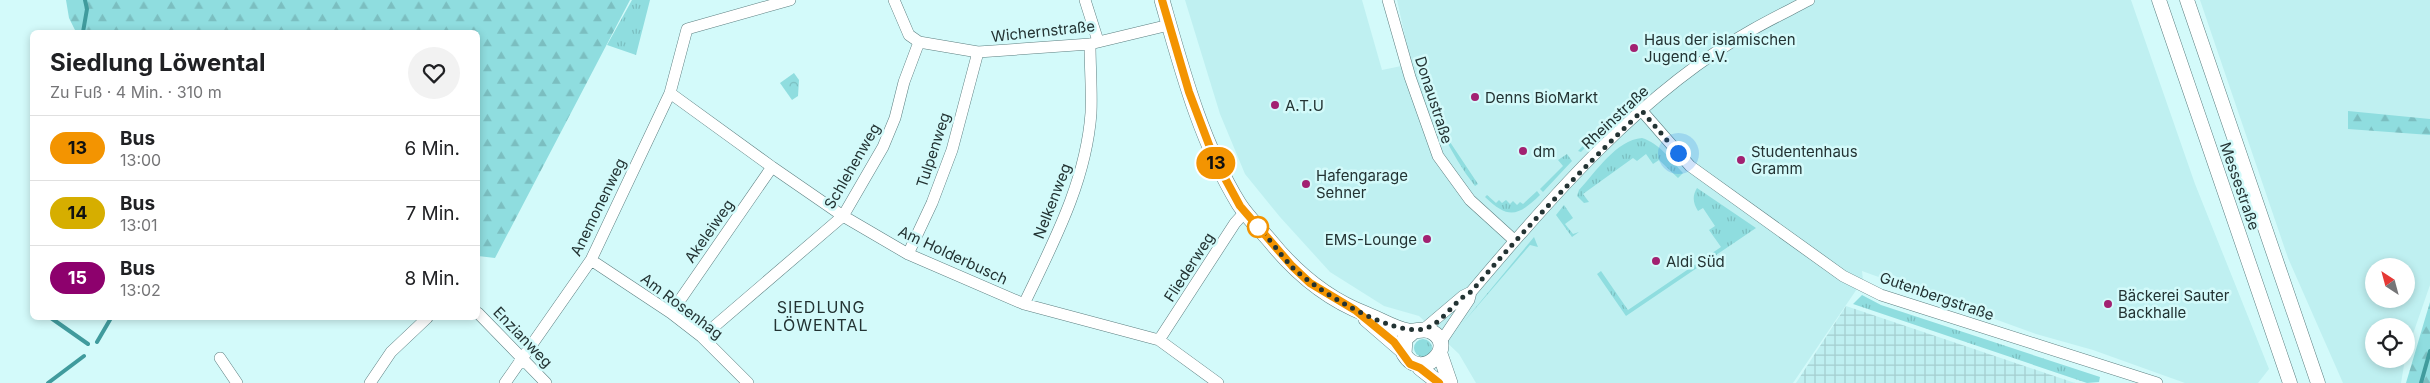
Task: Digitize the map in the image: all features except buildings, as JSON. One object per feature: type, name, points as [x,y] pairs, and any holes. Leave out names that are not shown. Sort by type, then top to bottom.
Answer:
[{"type":"main road","points":[[1162,0],[1189,92],[1214,158],[1245,212],[1292,266],[1310,283],[1355,310],[1403,350],[1410,364],[1420,368],[1439,383]]},
{"type":"main road","points":[[1355,310],[1407,331],[1419,330],[1435,334],[1450,383]]},
{"type":"main road","points":[[1403,350],[1405,339],[1419,330]]},
{"type":"main road","points":[[1420,368],[1434,364],[1440,348]]},
{"type":"street","name":"Anemonenweg","points":[[506,383],[591,260],[670,93],[687,29],[790,0]]},
{"type":"street","points":[[894,0],[909,35],[919,42]]},
{"type":"street","name":"Nelkenweg","points":[[1024,304],[1069,206],[1082,169],[1091,113],[1094,42],[1085,0]]},
{"type":"street","name":"Donaustraße","points":[[1388,0],[1410,77],[1438,156],[1470,200],[1514,240]]},
{"type":"street","name":"Rheinstraße","points":[[1419,330],[1442,316],[1463,296],[1471,292],[1514,240],[1603,147],[1642,111],[1686,75],[1741,37],[1809,0]]},
{"type":"street","name":"Messestraße","points":[[2159,0],[2290,383]]},
{"type":"street","name":"Messestraße","points":[[2187,0],[2318,383]]},
{"type":"street","name":"Wichernstraße","points":[[919,42],[978,52],[1094,42],[1169,25]]},
{"type":"street","name":"Schlehenweg","points":[[702,337],[843,216],[886,140],[919,42]]},
{"type":"street","name":"Tulpenweg","points":[[908,254],[932,203],[952,150],[978,52]]},
{"type":"street","name":"Am Holderbusch","points":[[670,93],[843,216],[908,254],[1024,304],[1159,340],[1218,383]]},
{"type":"street","name":"Gutenbergstraße","points":[[1642,111],[1690,166],[1843,276],[1881,295],[2157,383]]},
{"type":"street","name":"Akeleiweg","points":[[671,313],[772,167]]},
{"type":"street","name":"Fliederweg","points":[[1159,340],[1245,212]]},
{"type":"street","name":"Am Rosenhag","points":[[591,260],[671,313],[702,337],[748,383]]},
{"type":"street","name":"Rheinstraße","points":[[1440,348],[1470,300],[1471,292]]},
{"type":"street","name":"Enzianweg","points":[[480,315],[546,383]]},
{"type":"street","points":[[370,383],[391,352],[425,320]]},
{"type":"street","points":[[220,358],[237,383]]},
{"type":"shaded area","points":[[1185,0],[1362,0],[1382,70],[1411,64],[1397,0],[2131,0],[2195,184],[2269,369],[2258,383],[2185,383],[2093,350],[2036,334],[1862,271],[1863,280],[1793,383],[1476,383],[1459,354],[1419,316],[1384,306],[1330,272],[1280,217],[1245,174],[1220,114]]},
{"type":"shaded area","points":[[2200,0],[2430,0],[2430,285],[2415,328],[2415,318],[2365,318],[2365,368],[2404,368],[2401,383],[2343,383],[2288,258]]},
{"type":"shaded area","points":[[1846,306],[1977,350],[2075,383],[1796,383]]},
{"type":"green space","points":[[66,0],[630,0],[495,258],[480,256],[480,30],[75,30],[69,18]]},
{"type":"green space","points":[[632,0],[650,0],[636,55],[607,45]]},
{"type":"green space","points":[[794,73],[799,80],[798,96],[792,100],[780,83]]},
{"type":"green space","points":[[1423,81],[1448,139],[1478,184],[1475,186],[1458,162],[1444,136],[1420,82]]},
{"type":"green space","points":[[1619,109],[1621,111],[1581,152],[1578,151]]},
{"type":"green space","points":[[2348,111],[2430,119],[2430,135],[2348,129]]},
{"type":"green space","points":[[1642,138],[1659,148],[1683,173],[1678,178],[1659,160],[1653,164],[1646,154],[1637,161],[1633,158],[1583,194],[1589,202],[1584,203],[1577,196],[1579,190],[1607,158],[1624,144]]},
{"type":"green space","points":[[1567,154],[1572,161],[1543,192],[1540,189],[1563,166],[1558,160]]},
{"type":"green space","points":[[1697,188],[1756,228],[1626,316],[1597,274],[1601,271],[1628,310],[1721,247],[1709,230],[1715,226],[1703,208],[1698,211],[1695,205],[1694,197]]},
{"type":"green space","points":[[1537,191],[1540,195],[1532,202],[1519,211],[1513,212],[1501,209],[1485,197],[1487,195],[1496,203],[1499,200],[1502,203],[1506,200],[1510,204],[1513,201],[1517,205],[1520,202],[1523,204]]},
{"type":"green space","points":[[1564,205],[1573,218],[1565,224],[1573,234],[1579,232],[1572,237],[1556,215]]},
{"type":"green space","points":[[1534,237],[1538,247],[1530,245],[1462,324]]},
{"type":"green space","points":[[1862,295],[1881,305],[2100,377],[2099,382],[2087,383],[1853,304]]},
{"type":"green space","points":[[2430,302],[2430,383],[2406,383],[2410,368],[2415,368],[2415,353]]},
{"type":"green space","points":[[1423,339],[1429,342],[1432,348],[1429,354],[1423,357],[1417,354],[1414,348],[1417,342]]},
{"type":"waterway","points":[[83,30],[87,9],[85,0]]},
{"type":"waterway","points":[[54,320],[88,344]]},
{"type":"waterway","points":[[97,342],[110,320]]},
{"type":"waterway","points":[[2421,383],[2430,351]]},
{"type":"waterway","points":[[48,383],[84,356]]},
{"type":"bus line","name":"13","points":[[1162,0],[1189,92],[1214,158],[1240,206],[1280,254],[1310,283],[1355,310],[1403,350],[1406,360],[1410,364],[1420,368],[1439,383]]},
{"type":"place","name":"Haus der islamischen Jugend e.V.","points":[[1634,48]]},
{"type":"place","name":"Denns BioMarkt","points":[[1475,97]]},
{"type":"place","name":"A.T.U","points":[[1275,105]]},
{"type":"place","name":"dm","points":[[1523,151]]},
{"type":"place","name":"Studentenhaus Gramm","points":[[1741,160]]},
{"type":"place","name":"Hafengarage Sehner","points":[[1306,184]]},
{"type":"place","name":"EMS-Lounge","points":[[1427,239]]},
{"type":"place","name":"Aldi Süd","points":[[1656,261]]},
{"type":"place","name":"Bäckerei Sauter Backhalle","points":[[2108,304]]},
{"type":"district","name":"SIEDLUNG LÖWENTAL","points":[[821,316]]},
{"type":"route","points":[[1258,227],[1280,254],[1310,283],[1348,307],[1407,331],[1414,331],[1424,329],[1432,324],[1463,296],[1471,292],[1536,216],[1603,147],[1642,111],[1678,153]]}]
